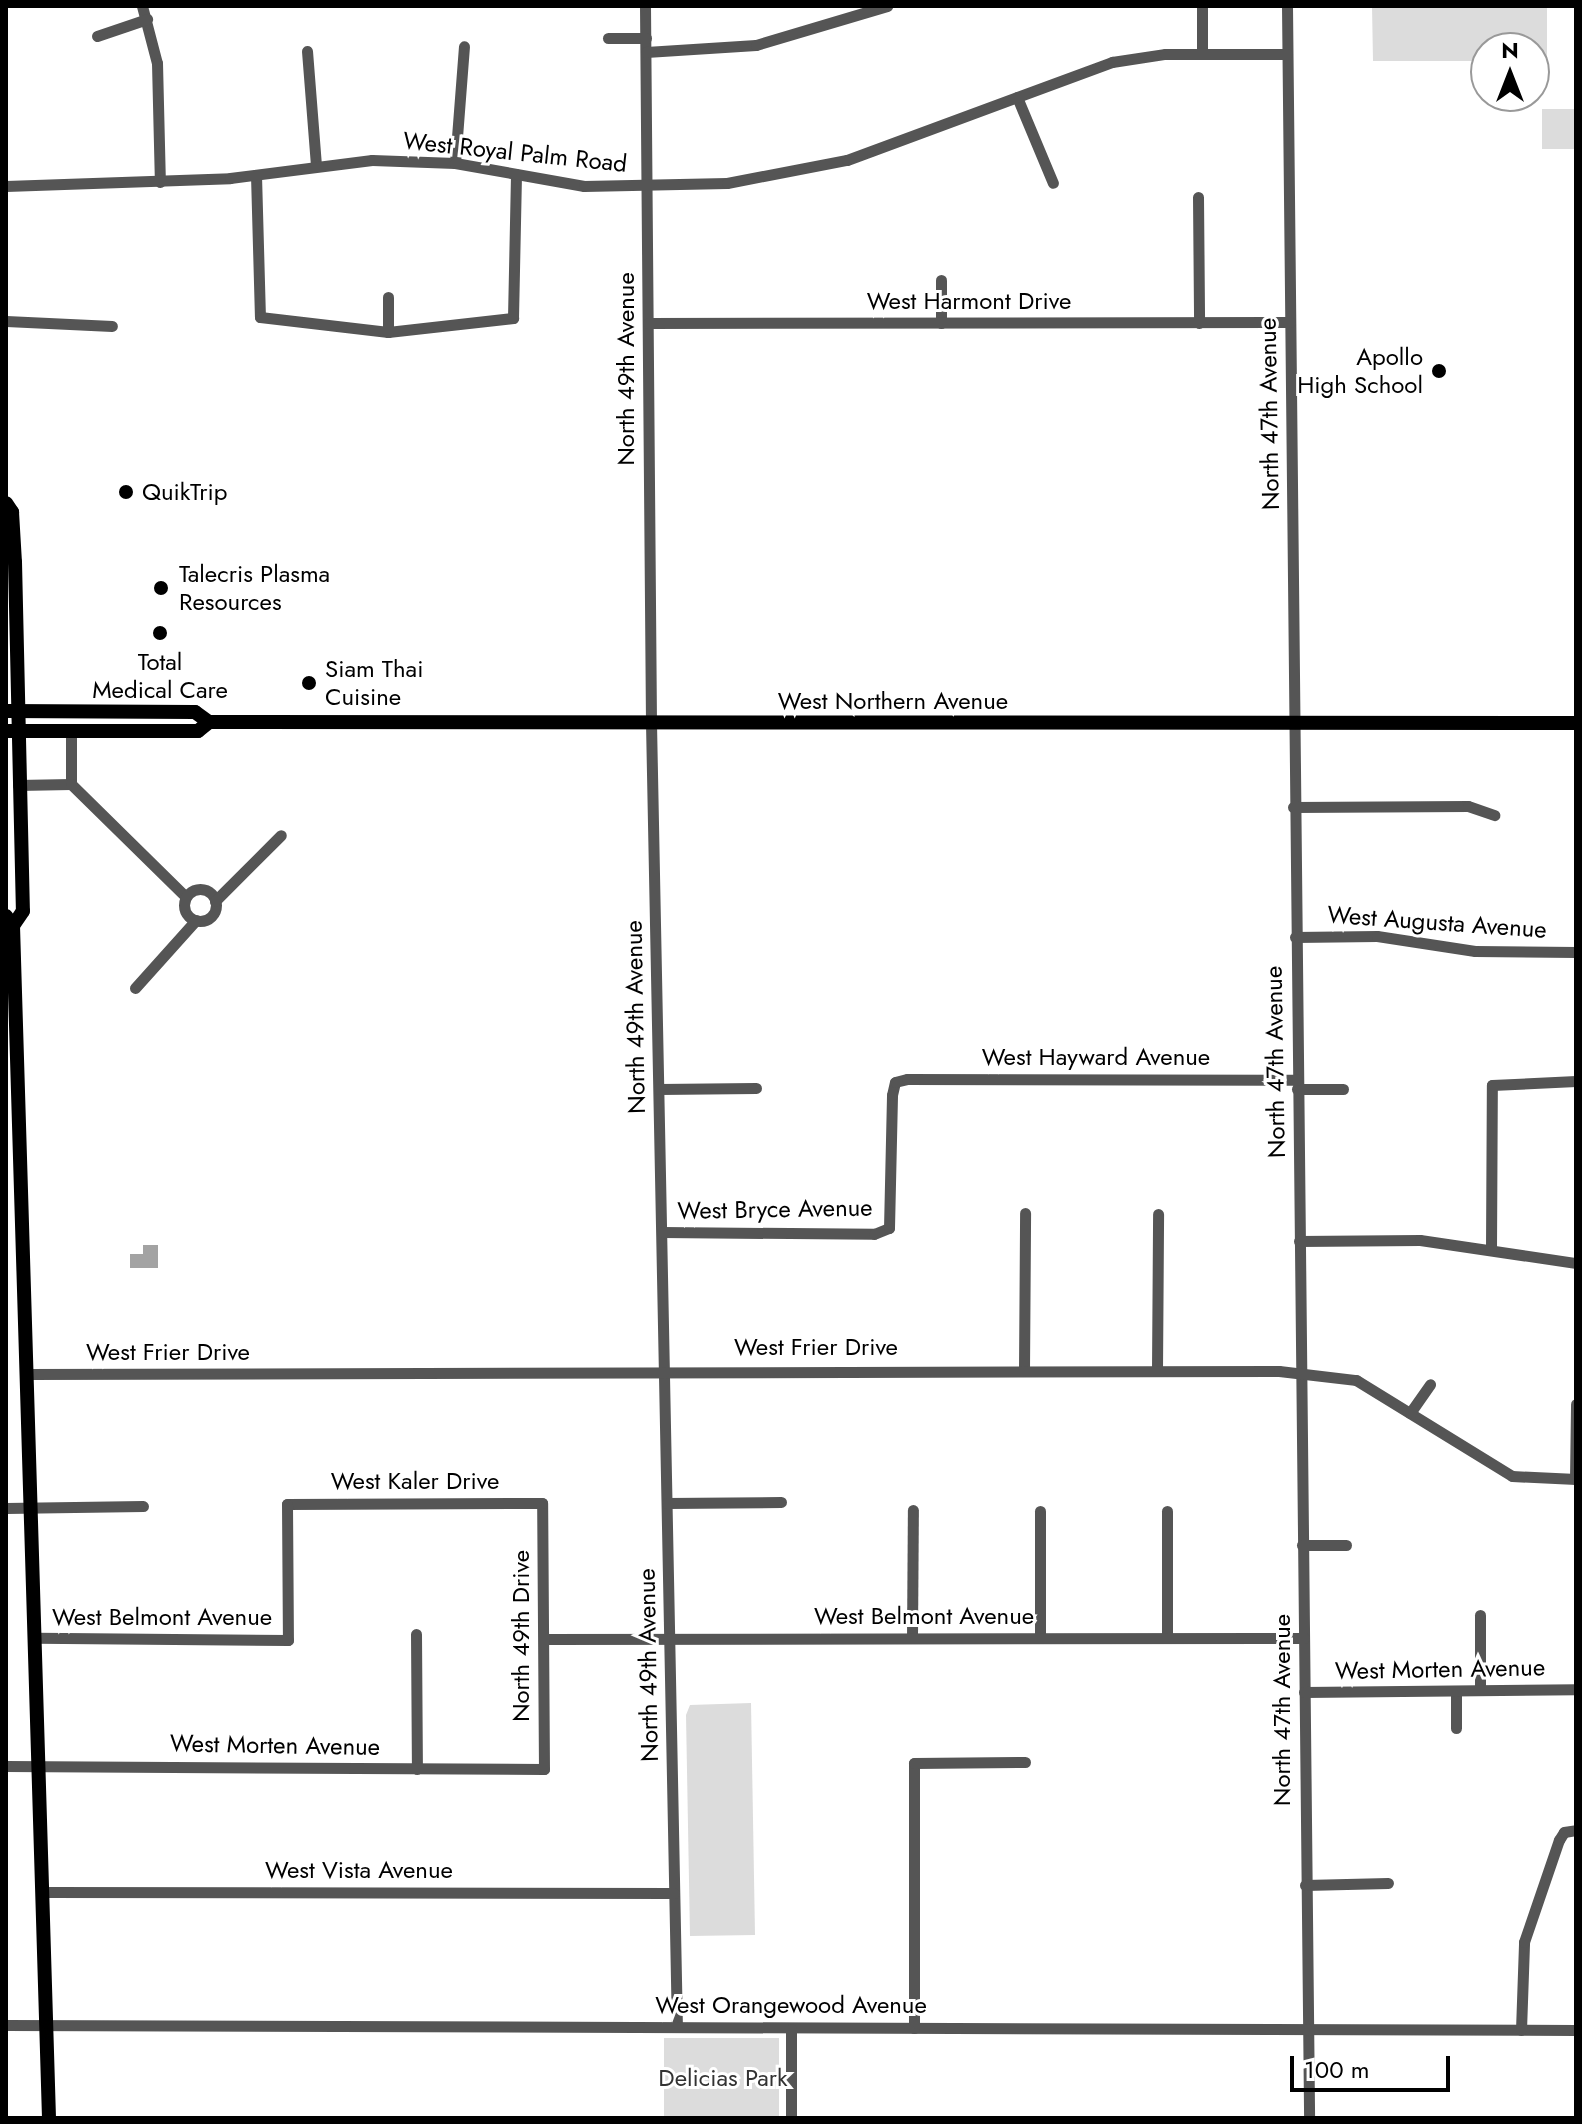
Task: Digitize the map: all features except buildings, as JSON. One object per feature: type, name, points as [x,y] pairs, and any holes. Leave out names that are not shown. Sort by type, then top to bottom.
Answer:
[{"type":"main road","points":[[6,503],[12,512],[14,549],[11,731],[18,785],[23,911],[9,921],[33,1507],[49,2025],[49,2118]]},
{"type":"main road","name":"West Northern Avenue","points":[[11,712],[195,712],[209,722],[1576,723]]},
{"type":"main road","name":"West Northern Avenue","points":[[11,731],[198,731],[209,722]]},
{"type":"street","points":[[142,6],[157,63],[160,182]]},
{"type":"street","name":"North 49th Avenue","points":[[645,6],[651,723],[677,2027]]},
{"type":"street","points":[[646,52],[756,45],[887,6]]},
{"type":"street","points":[[1202,6],[1202,53]]},
{"type":"street","name":"North 47th Avenue","points":[[1287,6],[1309,2118]]},
{"type":"street","points":[[97,36],[147,19]]},
{"type":"street","points":[[608,38],[646,38]]},
{"type":"street","points":[[455,163],[464,46]]},
{"type":"street","points":[[307,51],[316,165]]},
{"type":"street","name":"West Royal Palm Road","points":[[6,186],[160,182],[256,175],[372,160],[455,163],[584,186],[646,188],[727,183],[811,171],[1112,62],[1202,53],[1287,54]]},
{"type":"street","points":[[1017,97],[1053,183]]},
{"type":"street","points":[[256,175],[260,317],[388,332],[513,318],[516,174]]},
{"type":"street","points":[[1198,197],[1199,323]]},
{"type":"street","points":[[941,280],[941,323]]},
{"type":"street","points":[[388,297],[388,332]]},
{"type":"street","points":[[6,321],[112,326]]},
{"type":"street","name":"West Harmont Drive","points":[[648,323],[1290,322]]},
{"type":"street","points":[[71,730],[71,784],[186,897],[185,911],[196,920]]},
{"type":"street","points":[[18,785],[71,784]]},
{"type":"street","points":[[1293,807],[1468,806],[1494,815]]},
{"type":"street","points":[[135,988],[196,920],[211,916],[215,901],[281,835]]},
{"type":"street","points":[[186,897],[205,890],[215,901]]},
{"type":"street","name":"West Augusta Avenue","points":[[1295,937],[1377,936],[1475,951],[1576,952]]},
{"type":"street","points":[[1491,1250],[1492,1085],[1576,1081]]},
{"type":"street","name":"West Hayward Avenue","points":[[889,1228],[895,1082],[1297,1085],[1343,1089]]},
{"type":"street","points":[[659,1089],[756,1088]]},
{"type":"street","points":[[1024,1370],[1025,1213]]},
{"type":"street","points":[[1157,1371],[1158,1214]]},
{"type":"street","name":"West Bryce Avenue","points":[[662,1232],[874,1234],[889,1228]]},
{"type":"street","points":[[1299,1241],[1407,1239],[1576,1263]]},
{"type":"street","name":"West Frier Drive","points":[[27,1374],[665,1370],[1301,1374],[1356,1380],[1496,1470],[1512,1476],[1576,1479]]},
{"type":"street","points":[[1410,1413],[1430,1384]]},
{"type":"street","points":[[1576,1404],[1576,1479]]},
{"type":"street","points":[[667,1503],[781,1502]]},
{"type":"street","name":"West Kaler Drive","points":[[288,1640],[287,1504],[542,1503]]},
{"type":"street","name":"North 49th Drive","points":[[542,1503],[544,1769]]},
{"type":"street","points":[[6,1508],[143,1506]]},
{"type":"street","points":[[912,1638],[913,1510]]},
{"type":"street","points":[[1040,1511],[1040,1638]]},
{"type":"street","points":[[1167,1511],[1167,1638]]},
{"type":"street","points":[[1302,1545],[1346,1545]]},
{"type":"street","points":[[1480,1615],[1480,1690]]},
{"type":"street","points":[[416,1634],[417,1769]]},
{"type":"street","name":"West Belmont Avenue","points":[[36,1638],[288,1640]]},
{"type":"street","name":"West Belmont Avenue","points":[[544,1639],[1304,1638]]},
{"type":"street","name":"West Morten Avenue","points":[[1304,1692],[1576,1689]]},
{"type":"street","points":[[1456,1691],[1456,1728]]},
{"type":"street","points":[[914,2028],[914,1763],[1025,1762]]},
{"type":"street","name":"West Morten Avenue","points":[[6,1766],[544,1769]]},
{"type":"street","points":[[1521,2030],[1524,1942],[1570,1831]]},
{"type":"street","points":[[1305,1885],[1388,1883]]},
{"type":"street","name":"West Vista Avenue","points":[[44,1892],[674,1893]]},
{"type":"street","name":"West Orangewood Avenue","points":[[6,2025],[1576,2030]]},
{"type":"street","points":[[791,2029],[791,2118]]},
{"type":"green space","points":[[1372,6],[1547,6],[1547,32],[1470,32],[1470,61],[1373,61]]},
{"type":"green space","points":[[1576,109],[1576,149],[1542,149],[1542,112]]},
{"type":"green space","points":[[751,1703],[755,1935],[690,1936],[686,1715],[690,1705]]},
{"type":"green space","name":"Delicias Park","points":[[664,2038],[779,2038],[779,2118],[664,2118]]},
{"type":"shaded area","points":[[143,1245],[158,1245],[158,1268],[130,1268],[130,1254],[143,1254]]},
{"type":"place","name":"Apollo High School","points":[[1439,371]]},
{"type":"place","name":"QuikTrip","points":[[126,492]]},
{"type":"place","name":"Talecris Plasma Resources","points":[[161,588]]},
{"type":"place","name":"Total Medical Care","points":[[160,633]]},
{"type":"place","name":"Siam Thai Cuisine","points":[[309,683]]}]
